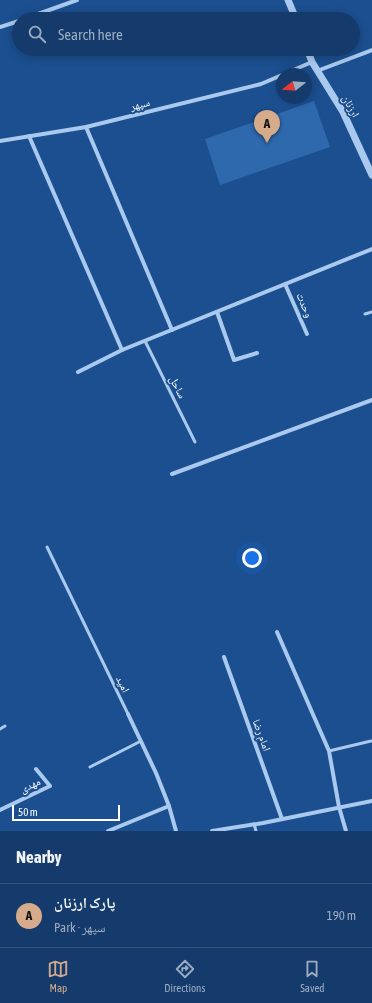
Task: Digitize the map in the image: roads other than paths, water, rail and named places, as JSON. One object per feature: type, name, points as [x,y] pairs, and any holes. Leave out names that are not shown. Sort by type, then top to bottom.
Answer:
[{"type":"street","points":[[44,12],[77,0]]},
{"type":"street","points":[[288,0],[293,12]]},
{"type":"street","points":[[0,27],[12,23]]},
{"type":"street","points":[[360,55],[372,50]]},
{"type":"street","name":"ارزنان","points":[[310,56],[317,71],[343,112],[372,175]]},
{"type":"street","points":[[317,71],[356,56]]},
{"type":"street","name":"سپهر","points":[[298,68],[312,62]]},
{"type":"street","name":"سپهر","points":[[0,141],[86,127],[260,84],[276,77]]},
{"type":"street","points":[[86,127],[172,330]]},
{"type":"street","points":[[29,136],[122,350]]},
{"type":"street","points":[[78,372],[122,350],[372,249]]},
{"type":"street","name":"وحدت","points":[[286,284],[307,334]]},
{"type":"street","points":[[217,312],[234,360],[257,354]]},
{"type":"street","points":[[172,474],[372,400]]},
{"type":"street","points":[[276,632],[329,751],[346,831]]},
{"type":"street","name":"امام رضا","points":[[224,657],[282,819]]},
{"type":"street","name":"امید","points":[[128,714],[156,773],[169,806],[176,831]]},
{"type":"street","name":"مهدی","points":[[0,810],[50,786],[36,769]]},
{"type":"street","points":[[212,831],[282,819],[372,800]]},
{"type":"street","points":[[109,831],[169,806]]},
{"type":"lane","points":[[365,314],[372,312]]},
{"type":"lane","name":"ساحل","points":[[145,341],[195,442]]},
{"type":"lane","name":"امید","points":[[47,547],[128,714]]},
{"type":"lane","points":[[0,728],[5,726]]},
{"type":"lane","points":[[329,751],[371,741]]},
{"type":"lane","points":[[90,767],[141,742]]},
{"type":"lane","points":[[254,824],[256,831]]},
{"type":"place","name":"پارک ارزنان","points":[[267,143]]}]
